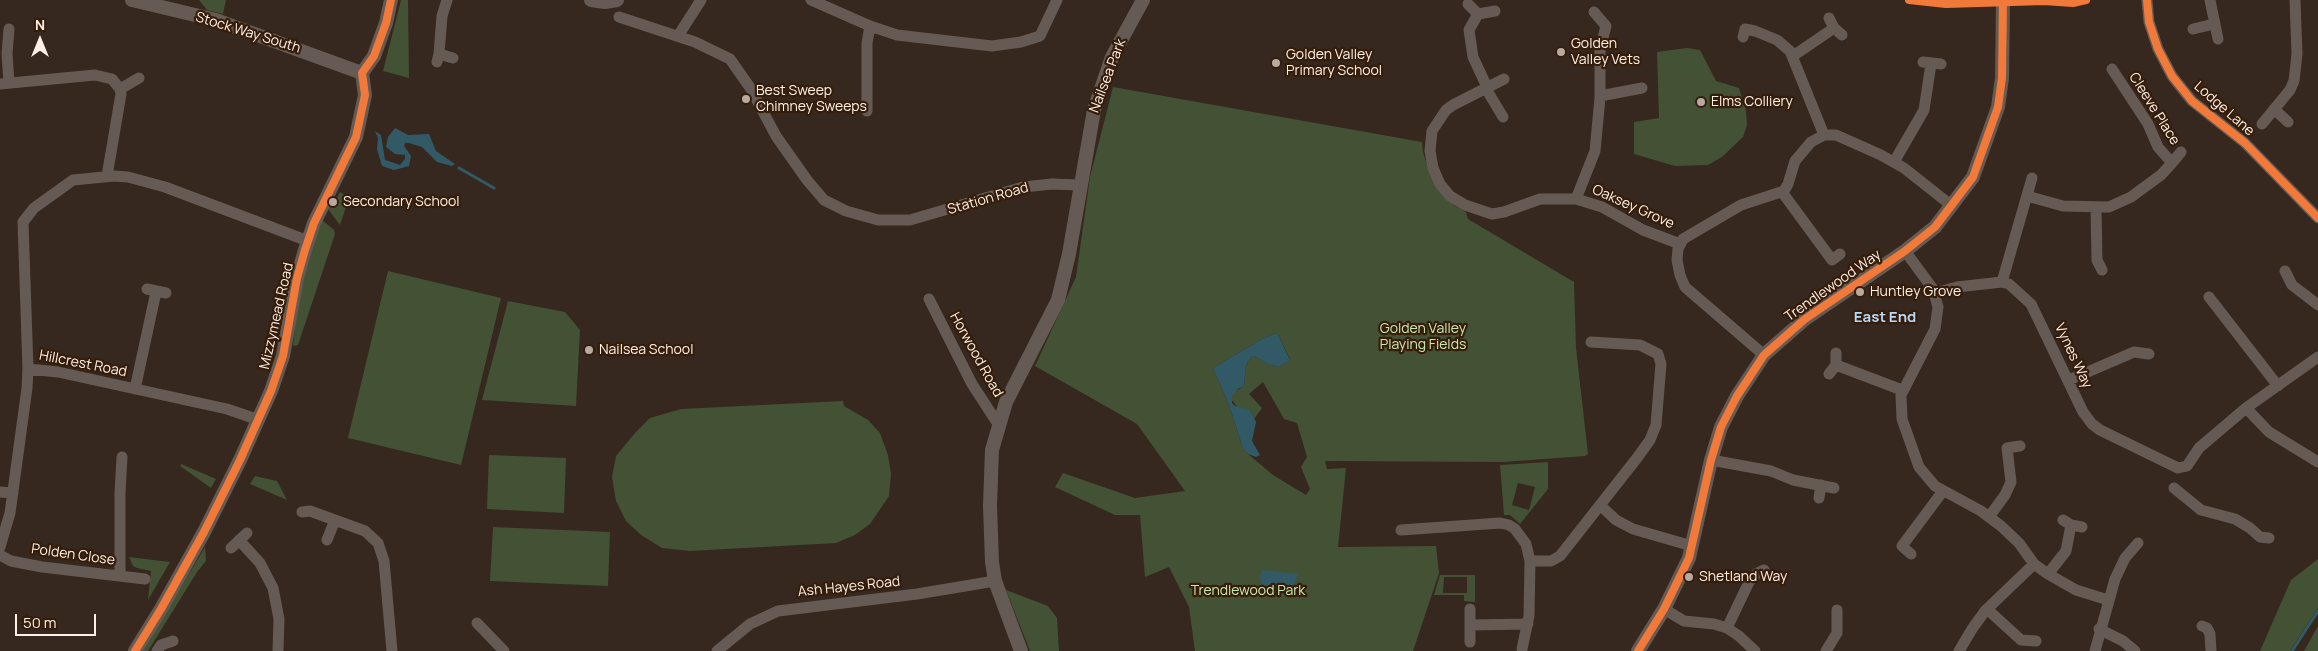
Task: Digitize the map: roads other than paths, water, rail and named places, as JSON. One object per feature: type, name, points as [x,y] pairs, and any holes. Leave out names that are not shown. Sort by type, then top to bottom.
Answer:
[{"type":"street","name":"Stock Way South","points":[[132,0],[216,20],[362,73]]},
{"type":"street","points":[[362,73],[374,56],[386,23],[391,0]]},
{"type":"street","points":[[447,0],[442,16],[438,58],[453,58]]},
{"type":"street","points":[[591,0],[605,2],[617,0]]},
{"type":"street","points":[[678,36],[701,0]]},
{"type":"street","points":[[812,0],[870,26],[907,37],[986,46],[1003,45],[1040,36],[1057,0]]},
{"type":"street","name":"Nailsea Park","points":[[1080,186],[1092,119],[1099,93],[1120,40],[1144,0]]},
{"type":"street","name":"Trendlewood Way","points":[[1638,651],[1679,583],[1692,546],[1710,460],[1728,411],[1764,355],[1805,319],[1905,251],[1935,227],[1973,177],[1998,107],[2002,78],[2003,0]]},
{"type":"street","name":"Lodge Lane","points":[[2147,0],[2149,22],[2158,49],[2172,76],[2192,101],[2245,143],[2318,218]]},
{"type":"street","points":[[2210,0],[2218,39]]},
{"type":"street","points":[[2262,124],[2290,90],[2295,76],[2297,54],[2295,0]]},
{"type":"street","points":[[1468,4],[1478,14]]},
{"type":"street","points":[[1495,11],[1478,14],[1470,27],[1470,43],[1475,62],[1486,87],[1503,117]]},
{"type":"street","points":[[1576,199],[1595,151],[1600,96],[1600,50],[1612,24],[1594,12]]},
{"type":"street","name":"Station Road","points":[[619,17],[678,36],[733,61],[757,98],[776,136],[807,180],[824,200],[846,211],[878,220],[910,220],[1023,187],[1052,184],[1080,186]]},
{"type":"street","points":[[2193,29],[2214,24]]},
{"type":"street","points":[[870,26],[867,43],[870,105]]},
{"type":"street","points":[[1793,56],[1835,27]]},
{"type":"street","points":[[9,29],[5,83],[100,75],[112,79],[120,89],[107,176]]},
{"type":"street","points":[[1743,37],[1745,29],[1762,34],[1781,42],[1793,56],[1824,135]]},
{"type":"street","points":[[1894,162],[1924,110],[1931,64]]},
{"type":"street","name":"Cleeve Place","points":[[2112,70],[2148,124],[2158,147],[2172,163]]},
{"type":"street","name":"Mizzymead Road","points":[[135,651],[204,532],[272,391],[282,356],[296,278],[308,241],[314,223],[356,137],[365,95],[362,73]]},
{"type":"street","points":[[120,89],[139,78]]},
{"type":"street","name":"Oaksey Grove","points":[[1504,79],[1449,107],[1432,131],[1430,142],[1431,161],[1437,178],[1446,191],[1464,205],[1492,214],[1504,212],[1540,199],[1576,199],[1596,205],[1643,230],[1680,244]]},
{"type":"street","points":[[1600,96],[1642,88]]},
{"type":"street","points":[[2274,109],[2288,122]]},
{"type":"street","points":[[1764,355],[1685,286],[1677,262],[1680,244],[1684,239],[1741,205],[1782,192],[1788,184],[1795,161],[1811,142],[1824,135],[1836,135],[1857,143],[1894,162],[1952,206]]},
{"type":"street","name":"Cleeve Place","points":[[2027,196],[2063,206],[2109,207],[2125,201],[2161,175],[2181,152]]},
{"type":"street","name":"Hillcrest Road","points":[[259,420],[228,409],[58,372],[28,369],[22,228],[24,220],[34,208],[73,180],[107,176],[128,177],[151,183],[308,241]]},
{"type":"street","points":[[1935,293],[1958,286],[2002,282],[2032,178]]},
{"type":"street","points":[[1021,651],[995,581],[991,547],[990,498],[992,450],[998,424],[1020,372],[1058,300],[1069,254],[1080,186]]},
{"type":"street","points":[[1782,192],[1832,260],[1840,254]]},
{"type":"street","points":[[2096,208],[2096,264]]},
{"type":"street","points":[[1905,251],[1935,293],[1938,311],[1935,329],[1902,390],[1901,415],[1916,460],[1929,481],[1943,492],[1989,517],[2019,542],[2034,564],[2076,590],[2108,600]]},
{"type":"street","points":[[2285,271],[2292,284],[2318,305]]},
{"type":"street","name":"Vynes Way","points":[[2002,282],[2009,284],[2031,304],[2083,412],[2096,428],[2182,468]]},
{"type":"street","points":[[135,389],[156,291]]},
{"type":"street","points":[[2209,297],[2278,386]]},
{"type":"street","name":"Horwood Road","points":[[929,300],[972,384],[998,424]]},
{"type":"street","points":[[1530,561],[1548,562],[1558,558],[1600,506],[1652,436],[1658,417],[1661,362],[1658,354],[1644,346],[1591,342]]},
{"type":"street","points":[[2069,380],[2142,350]]},
{"type":"street","points":[[1836,353],[1833,370],[1902,390]]},
{"type":"street","points":[[2262,539],[2250,528],[2235,519],[2202,510],[2173,491],[2182,468],[2187,466],[2205,443],[2246,408],[2318,357]]},
{"type":"street","points":[[0,547],[10,513],[28,388],[28,369]]},
{"type":"street","points":[[2246,408],[2269,432],[2318,462]]},
{"type":"street","points":[[1989,517],[2005,495],[2011,482],[2007,448],[2020,446]]},
{"type":"street","points":[[120,576],[126,474],[122,457]]},
{"type":"street","points":[[1710,460],[1766,470],[1794,480],[1834,488]]},
{"type":"street","points":[[1819,498],[1821,485]]},
{"type":"street","points":[[0,492],[13,493]]},
{"type":"street","points":[[1911,554],[1902,546],[1943,492]]},
{"type":"street","points":[[1600,506],[1616,520],[1633,529],[1692,546]]},
{"type":"street","points":[[302,512],[310,511],[369,533],[382,550],[392,651]]},
{"type":"street","points":[[328,540],[335,520]]},
{"type":"street","points":[[1401,530],[1417,535],[1507,524],[1524,541],[1530,561],[1528,624],[1522,649]]},
{"type":"street","points":[[2048,574],[2065,554],[2072,524]]},
{"type":"street","points":[[239,541],[260,563],[272,588],[279,619],[278,651]]},
{"type":"street","points":[[2095,651],[2099,629],[2115,579],[2136,551]]},
{"type":"street","name":"Polden Close","points":[[0,555],[11,561],[145,579]]},
{"type":"street","points":[[1959,651],[1987,609],[2034,564]]},
{"type":"street","points":[[1727,628],[1746,585],[1759,573],[1748,565]]},
{"type":"street","name":"Ash Hayes Road","points":[[717,651],[750,624],[778,611],[801,606],[917,594],[995,581]]},
{"type":"street","points":[[1470,609],[1470,642]]},
{"type":"street","points":[[1664,609],[1684,622],[1714,624],[1727,628],[1755,651]]},
{"type":"street","points":[[1987,609],[2021,640],[2036,641]]},
{"type":"street","points":[[1826,651],[1844,629],[1837,610]]},
{"type":"street","points":[[477,623],[504,651]]},
{"type":"street","points":[[1470,625],[1528,624]]},
{"type":"street","points":[[2202,626],[2210,634],[2211,651]]},
{"type":"street","points":[[2099,629],[2126,643],[2135,651]]},
{"type":"street","points":[[157,651],[161,645],[173,640]]},
{"type":"water","points":[[395,128],[408,135],[429,134],[436,151],[455,164],[452,166],[437,162],[422,147],[405,143],[404,146],[411,156],[409,166],[394,170],[382,166],[377,149],[378,138],[375,131],[381,135],[385,160],[400,165],[405,159],[405,155],[395,154],[386,147],[388,137]]},
{"type":"water","points":[[1277,333],[1290,360],[1279,367],[1268,364],[1254,356],[1251,357],[1246,365],[1244,386],[1238,389],[1232,396],[1232,403],[1235,406],[1250,410],[1256,422],[1252,441],[1260,455],[1256,457],[1248,454],[1243,448],[1229,405],[1213,368],[1262,339]]},
{"type":"water","points":[[1262,570],[1298,574],[1289,596],[1276,595],[1266,591],[1260,577]]},
{"type":"waterway","points":[[459,168],[494,188]]},
{"type":"waterway","points":[[2292,651],[2318,611]]},
{"type":"place","name":"Golden Valley Vets","points":[[1561,52]]},
{"type":"place","name":"Golden Valley Primary School","points":[[1276,63]]},
{"type":"place","name":"Best Sweep Chimney Sweeps","points":[[746,99]]},
{"type":"place","name":"Elms Colliery","points":[[1701,102]]},
{"type":"place","name":"Secondary School","points":[[333,202]]},
{"type":"place","name":"Huntley Grove","points":[[1860,292]]},
{"type":"place","name":"Nailsea School","points":[[589,350]]},
{"type":"place","name":"Shetland Way","points":[[1689,577]]},
{"type":"district","name":"East End","points":[[1885,318]]},
{"type":"park label","name":"Golden Valley Playing Fields","points":[[1423,338]]},
{"type":"park label","name":"Trendlewood Park","points":[[1248,591]]}]
